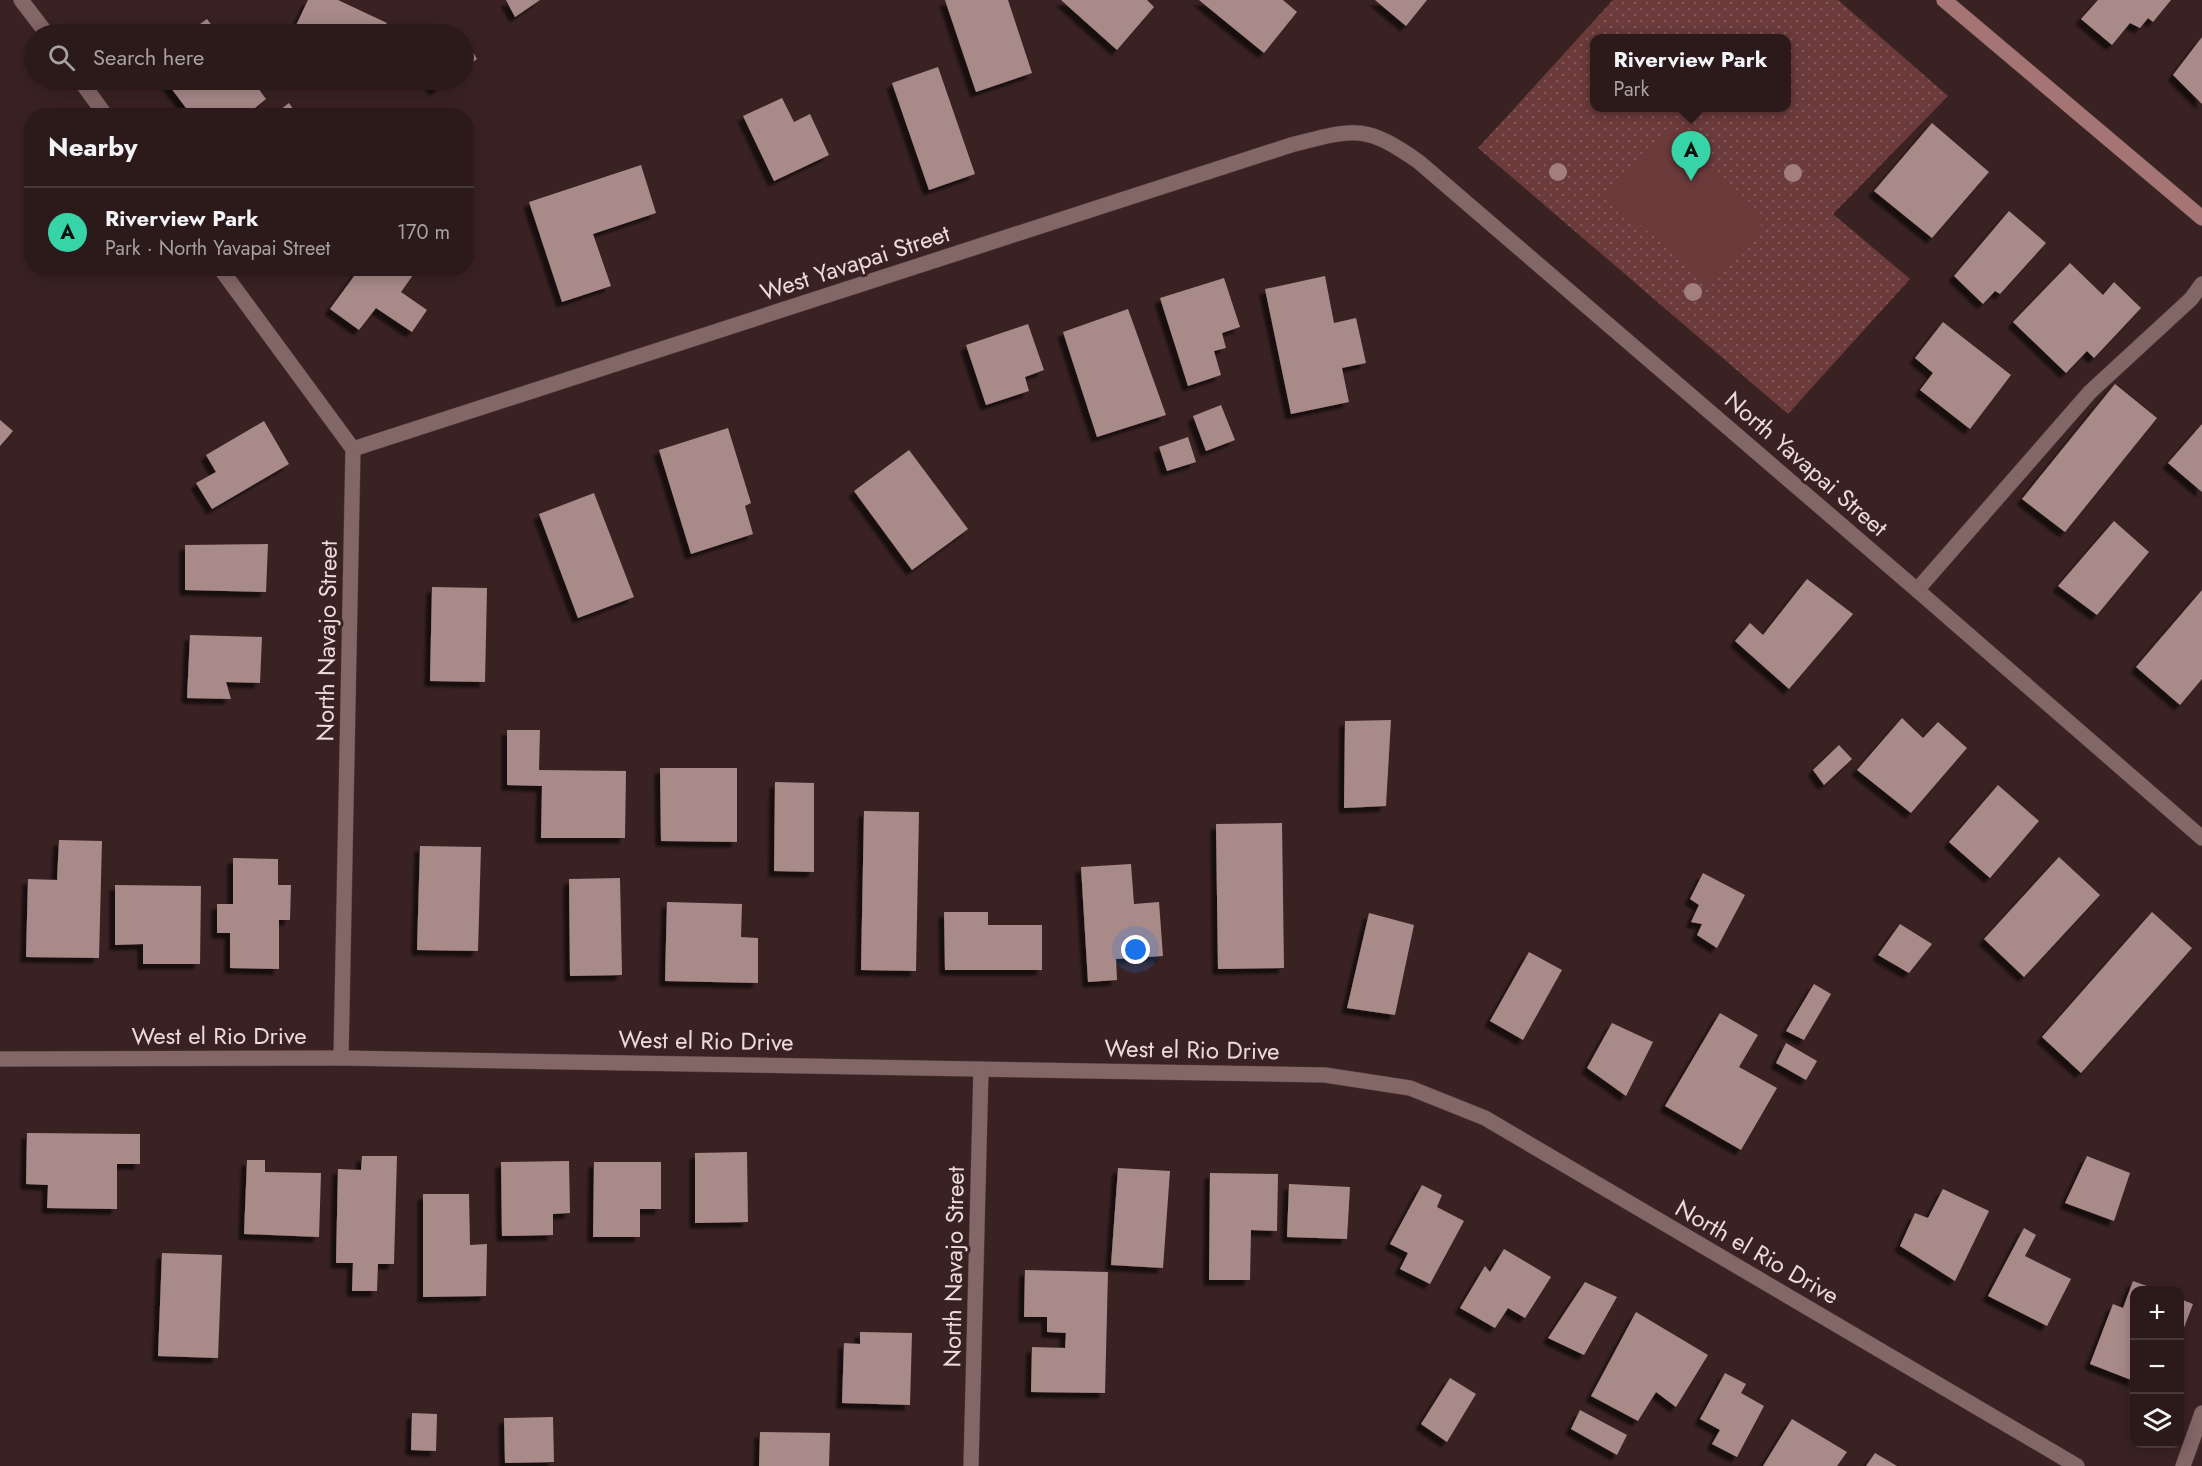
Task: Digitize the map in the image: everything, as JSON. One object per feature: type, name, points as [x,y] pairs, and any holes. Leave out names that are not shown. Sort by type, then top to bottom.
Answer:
[{"type":"street","points":[[21,0],[39,24]]},
{"type":"street","points":[[1944,0],[2202,219]]},
{"type":"street","points":[[87,90],[100,108]]},
{"type":"street","name":"West Yavapai Street","points":[[353,449],[1280,149],[1342,132],[1374,134]]},
{"type":"street","name":"North Yavapai Street","points":[[1374,134],[1419,162],[2202,838]]},
{"type":"street","points":[[226,276],[353,449]]},
{"type":"street","points":[[1917,590],[2090,392],[2191,299],[2202,284]]},
{"type":"street","name":"North Navajo Street","points":[[341,1058],[353,449]]},
{"type":"street","name":"West el Rio Drive","points":[[0,1059],[341,1058],[1325,1075],[1410,1088]]},
{"type":"street","name":"North Navajo Street","points":[[971,1466],[981,1069]]},
{"type":"street","name":"North el Rio Drive","points":[[1410,1088],[1485,1118],[2077,1466]]},
{"type":"street","points":[[2183,1466],[2202,1413]]},
{"type":"shaded area","points":[[1613,0],[1838,0],[1948,96],[1833,214],[1910,279],[1788,414],[1478,148]]},
{"type":"shaded area","points":[[1670,126],[1766,219],[1711,286],[1607,196]]},
{"type":"building","points":[[308,0],[338,0],[387,23],[386,24],[297,24]]},
{"type":"building","points":[[506,0],[540,0],[515,17]]},
{"type":"building","points":[[945,0],[1008,0],[1032,73],[976,92]]},
{"type":"building","points":[[1061,0],[1147,0],[1154,7],[1117,50]]},
{"type":"building","points":[[1199,0],[1283,0],[1297,12],[1264,53]]},
{"type":"building","points":[[1375,0],[1427,0],[1406,26]]},
{"type":"building","points":[[2098,0],[2171,0],[2153,22],[2148,18],[2140,28],[2130,23],[2112,45],[2081,19]]},
{"type":"building","points":[[207,19],[211,24],[200,24]]},
{"type":"building","points":[[2202,37],[2202,104],[2173,75]]},
{"type":"building","points":[[938,67],[975,174],[929,190],[892,83]]},
{"type":"building","points":[[172,90],[259,90],[266,99],[255,108],[186,108]]},
{"type":"building","points":[[782,98],[794,122],[810,114],[829,155],[774,181],[743,116]]},
{"type":"building","points":[[289,103],[292,108],[282,108]]},
{"type":"building","points":[[1932,123],[1989,172],[1932,238],[1874,191]]},
{"type":"building","points":[[641,165],[656,213],[593,234],[611,286],[562,302],[529,202]]},
{"type":"building","points":[[2009,211],[2046,243],[2000,294],[1995,291],[1983,304],[1954,276]]},
{"type":"building","points":[[2070,263],[2103,295],[2114,282],[2141,308],[2094,358],[2087,351],[2066,373],[2013,322]]},
{"type":"building","points":[[354,276],[412,276],[401,292],[427,310],[412,332],[376,308],[359,330],[330,309]]},
{"type":"building","points":[[1325,276],[1334,323],[1356,318],[1366,363],[1342,368],[1349,402],[1291,414],[1265,289]]},
{"type":"building","points":[[1224,278],[1240,327],[1222,333],[1226,348],[1214,351],[1221,375],[1188,386],[1160,298]]},
{"type":"building","points":[[1128,309],[1166,415],[1097,437],[1063,332]]},
{"type":"building","points":[[1943,322],[2011,375],[1970,429],[1920,390],[1933,373],[1915,358]]},
{"type":"building","points":[[1028,324],[1044,370],[1025,377],[1029,391],[986,405],[966,345]]},
{"type":"building","points":[[2115,384],[2157,418],[2065,532],[2022,499]]},
{"type":"building","points":[[1221,405],[1235,440],[1206,451],[1193,416]]},
{"type":"building","points":[[0,420],[13,431],[0,446]]},
{"type":"building","points":[[264,421],[289,464],[212,509],[196,483],[216,472],[206,455]]},
{"type":"building","points":[[2202,424],[2202,492],[2168,463]]},
{"type":"building","points":[[728,428],[751,503],[745,506],[753,534],[691,554],[659,450]]},
{"type":"building","points":[[1188,437],[1196,462],[1167,471],[1159,447]]},
{"type":"building","points":[[909,450],[968,529],[912,570],[854,491]]},
{"type":"building","points":[[594,493],[634,597],[578,618],[539,514]]},
{"type":"building","points":[[2114,521],[2149,552],[2097,615],[2058,586]]},
{"type":"building","points":[[268,544],[266,592],[185,590],[185,545]]},
{"type":"building","points":[[1807,579],[1853,614],[1789,689],[1735,641],[1750,623],[1763,635]]},
{"type":"building","points":[[432,587],[487,588],[485,682],[430,681]]},
{"type":"building","points":[[2202,590],[2202,679],[2180,705],[2136,667]]},
{"type":"building","points":[[190,635],[262,637],[260,683],[226,682],[231,699],[187,698]]},
{"type":"building","points":[[1902,718],[1923,738],[1938,722],[1967,748],[1911,813],[1857,770]]},
{"type":"building","points":[[1391,720],[1386,806],[1344,808],[1345,721]]},
{"type":"building","points":[[507,730],[540,730],[539,770],[626,771],[625,838],[541,838],[542,786],[507,785]]},
{"type":"building","points":[[1839,745],[1852,759],[1824,785],[1813,770]]},
{"type":"building","points":[[660,768],[737,768],[737,842],[661,841]]},
{"type":"building","points":[[775,782],[814,783],[814,872],[774,871]]},
{"type":"building","points":[[1998,785],[2039,821],[1990,878],[1949,842]]},
{"type":"building","points":[[864,811],[919,812],[916,971],[861,970]]},
{"type":"building","points":[[1282,823],[1284,968],[1218,969],[1216,824]]},
{"type":"building","points":[[59,840],[102,841],[99,958],[26,957],[28,879],[57,880]]},
{"type":"building","points":[[420,846],[481,847],[478,951],[417,950]]},
{"type":"building","points":[[2059,857],[2100,895],[2024,977],[1984,939]]},
{"type":"building","points":[[233,858],[278,859],[278,885],[291,885],[290,920],[279,920],[279,969],[230,968],[230,933],[217,933],[217,904],[233,904]]},
{"type":"building","points":[[1131,864],[1134,904],[1159,902],[1163,956],[1116,959],[1117,980],[1088,982],[1081,867]]},
{"type":"building","points":[[1703,873],[1745,895],[1717,948],[1697,935],[1702,924],[1691,922],[1699,905],[1690,899]]},
{"type":"building","points":[[620,878],[622,975],[570,976],[569,879]]},
{"type":"building","points":[[115,885],[201,886],[200,964],[143,964],[143,944],[115,945]]},
{"type":"building","points":[[667,902],[742,904],[741,937],[758,938],[758,983],[665,981]]},
{"type":"building","points":[[944,912],[988,912],[988,925],[1042,925],[1042,970],[945,970]]},
{"type":"building","points":[[2152,912],[2192,948],[2081,1073],[2042,1037]]},
{"type":"building","points":[[1369,913],[1414,925],[1395,1015],[1347,1008]]},
{"type":"building","points":[[1900,924],[1932,944],[1909,973],[1878,955]]},
{"type":"building","points":[[1529,952],[1562,970],[1523,1040],[1490,1021]]},
{"type":"building","points":[[1814,984],[1831,994],[1804,1040],[1786,1031]]},
{"type":"building","points":[[1720,1013],[1758,1035],[1739,1067],[1777,1088],[1741,1150],[1665,1106]]},
{"type":"building","points":[[1612,1023],[1653,1042],[1626,1096],[1587,1068]]},
{"type":"building","points":[[1786,1043],[1817,1061],[1806,1080],[1776,1063]]},
{"type":"building","points":[[27,1133],[140,1134],[140,1164],[117,1164],[117,1209],[47,1208],[48,1185],[26,1184]]},
{"type":"building","points":[[747,1152],[748,1222],[695,1223],[695,1153]]},
{"type":"building","points":[[362,1156],[397,1156],[394,1264],[378,1264],[377,1291],[352,1291],[353,1263],[336,1263],[338,1169],[361,1170]]},
{"type":"building","points":[[2087,1156],[2130,1173],[2114,1221],[2065,1203]]},
{"type":"building","points":[[247,1160],[265,1160],[265,1172],[321,1173],[319,1237],[244,1234]]},
{"type":"building","points":[[569,1161],[570,1213],[553,1214],[553,1235],[502,1236],[501,1162]]},
{"type":"building","points":[[594,1162],[661,1162],[661,1209],[640,1209],[640,1237],[593,1237]]},
{"type":"building","points":[[1118,1168],[1170,1171],[1163,1268],[1111,1265]]},
{"type":"building","points":[[1210,1173],[1278,1174],[1277,1231],[1251,1230],[1250,1280],[1209,1280]]},
{"type":"building","points":[[1289,1184],[1350,1187],[1347,1239],[1287,1237]]},
{"type":"building","points":[[1422,1185],[1442,1195],[1437,1207],[1464,1221],[1430,1284],[1400,1269],[1408,1253],[1390,1244]]},
{"type":"building","points":[[1943,1189],[1989,1211],[1955,1281],[1900,1246],[1915,1213],[1928,1218]]},
{"type":"building","points":[[423,1194],[469,1194],[470,1245],[487,1244],[486,1296],[423,1297]]},
{"type":"building","points":[[2024,1228],[2036,1235],[2025,1256],[2071,1279],[2047,1326],[1988,1296]]},
{"type":"building","points":[[1504,1249],[1551,1277],[1525,1318],[1508,1308],[1495,1328],[1460,1308],[1485,1266],[1490,1272]]},
{"type":"building","points":[[162,1253],[222,1255],[218,1358],[158,1356]]},
{"type":"building","points":[[1025,1270],[1108,1272],[1105,1393],[1031,1392],[1032,1347],[1065,1348],[1066,1333],[1047,1332],[1047,1317],[1024,1317]]},
{"type":"building","points":[[2133,1281],[2147,1286],[2131,1286]]},
{"type":"building","points":[[1585,1282],[1617,1297],[1584,1355],[1548,1338]]},
{"type":"building","points":[[2130,1289],[2130,1379],[2090,1364],[2113,1304],[2123,1308]]},
{"type":"building","points":[[2184,1301],[2193,1304],[2184,1328]]},
{"type":"building","points":[[1636,1312],[1708,1355],[1676,1407],[1656,1392],[1638,1421],[1591,1396]]},
{"type":"building","points":[[860,1332],[912,1333],[910,1405],[842,1403],[844,1343],[860,1344]]},
{"type":"building","points":[[1725,1373],[1746,1384],[1741,1393],[1764,1406],[1737,1457],[1712,1444],[1720,1430],[1700,1419]]},
{"type":"building","points":[[1450,1378],[1476,1394],[1447,1442],[1421,1424]]},
{"type":"building","points":[[1580,1410],[1627,1435],[1617,1455],[1571,1429]]},
{"type":"building","points":[[412,1413],[437,1414],[436,1451],[411,1450]]},
{"type":"building","points":[[553,1417],[554,1462],[505,1463],[504,1418]]},
{"type":"building","points":[[1792,1419],[1847,1452],[1837,1466],[1763,1466]]},
{"type":"building","points":[[760,1432],[830,1433],[829,1466],[759,1466]]},
{"type":"building","points":[[1875,1453],[1897,1466],[1866,1466]]},
{"type":"place","name":"Riverview Park","points":[[1691,181]]}]
